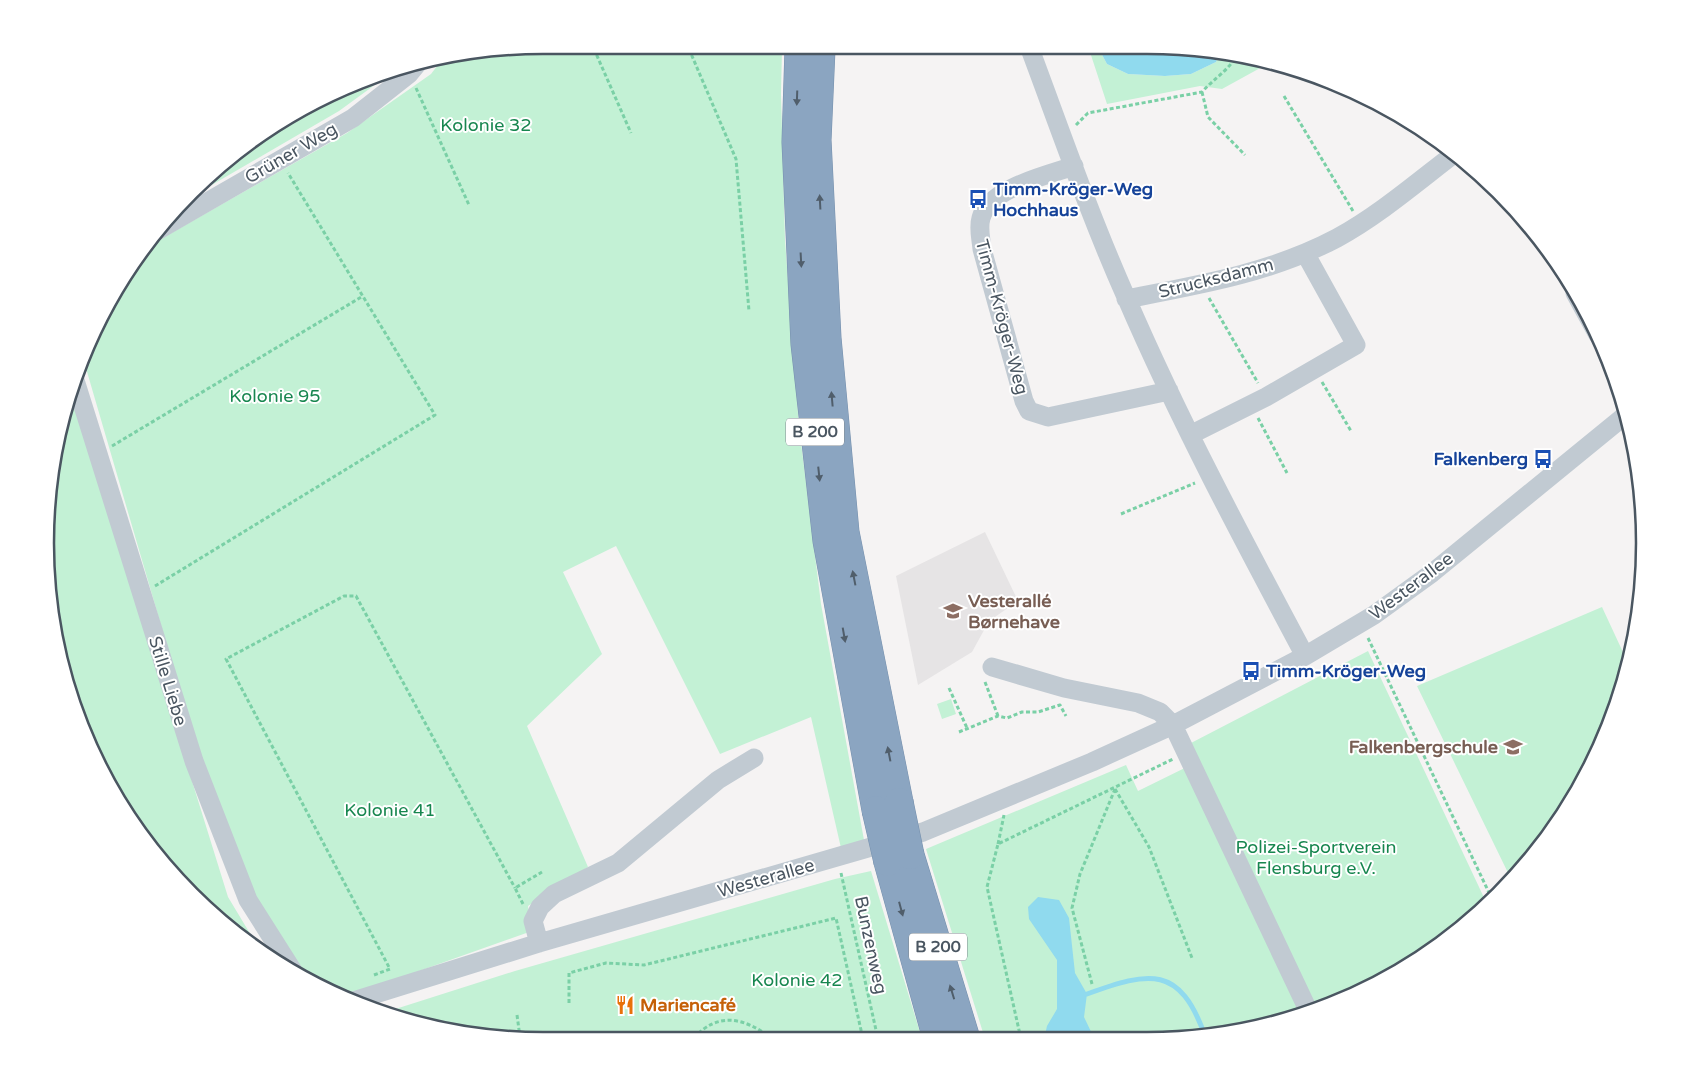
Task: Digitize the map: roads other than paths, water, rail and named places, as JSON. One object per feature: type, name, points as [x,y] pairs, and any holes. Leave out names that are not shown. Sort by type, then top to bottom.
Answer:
[{"type":"highway","name":"B 200","points":[[799,54],[796,142],[805,344],[827,541],[888,806],[936,1032]]},
{"type":"highway","name":"B 200","points":[[821,54],[817,140],[827,338],[845,532],[888,806]]},
{"type":"highway","name":"B 200","points":[[899,859],[963,1032]]},
{"type":"street","points":[[1032,54],[1126,299],[1210,476],[1305,656]]},
{"type":"street","name":"Grüner Weg","points":[[174,221],[353,118],[410,72]]},
{"type":"street","name":"Strucksdamm","points":[[1126,299],[1202,284],[1271,266],[1305,253],[1360,224],[1449,158]]},
{"type":"street","name":"Timm-Kröger-Weg","points":[[1074,166],[1006,190],[990,202],[981,216],[979,232],[982,249],[1024,401],[1029,411],[1048,417],[1169,391]]},
{"type":"street","points":[[1190,435],[1266,397],[1356,346],[1305,253]]},
{"type":"street","name":"Stille Liebe","points":[[78,391],[194,761],[248,900],[285,959]]},
{"type":"street","name":"Westerallee","points":[[364,998],[539,943],[923,832],[1173,725],[1305,656],[1361,623],[1432,573],[1621,419]]},
{"type":"street","points":[[988,674],[1138,704],[1160,712],[1173,725],[1306,1005]]},
{"type":"street","points":[[539,943],[534,921],[540,907],[554,894],[618,863],[718,780],[754,758]]},
{"type":"water","points":[[1102,54],[1179,55],[1217,59],[1216,62],[1191,74],[1165,76],[1128,74],[1107,64]]},
{"type":"water","points":[[1038,897],[1059,900],[1069,918],[1075,973],[1087,994],[1084,1017],[1091,1032],[1046,1032],[1057,1009],[1057,960],[1029,919],[1028,907]]},
{"type":"waterway","points":[[1087,994],[1128,981],[1145,978],[1160,980],[1173,985],[1185,996],[1202,1029]]},
{"type":"place","name":"Timm-Kröger-Weg Hochhaus","points":[[978,199]]},
{"type":"place","name":"Falkenberg","points":[[1543,459]]},
{"type":"place","name":"Vesterallé Børnehave","points":[[953,611]]},
{"type":"place","name":"Timm-Kröger-Weg","points":[[1251,671]]},
{"type":"place","name":"Falkenbergschule","points":[[1513,747]]},
{"type":"place","name":"Mariencafé","points":[[625,1005]]},
{"type":"park label","name":"Kolonie 32","points":[[486,125]]},
{"type":"park label","name":"Kolonie 95","points":[[275,396]]},
{"type":"park label","name":"Kolonie 41","points":[[390,810]]},
{"type":"park label","name":"Polizei-Sportverein Flensburg e.V.","points":[[1316,858]]},
{"type":"park label","name":"Kolonie 42","points":[[797,980]]}]
